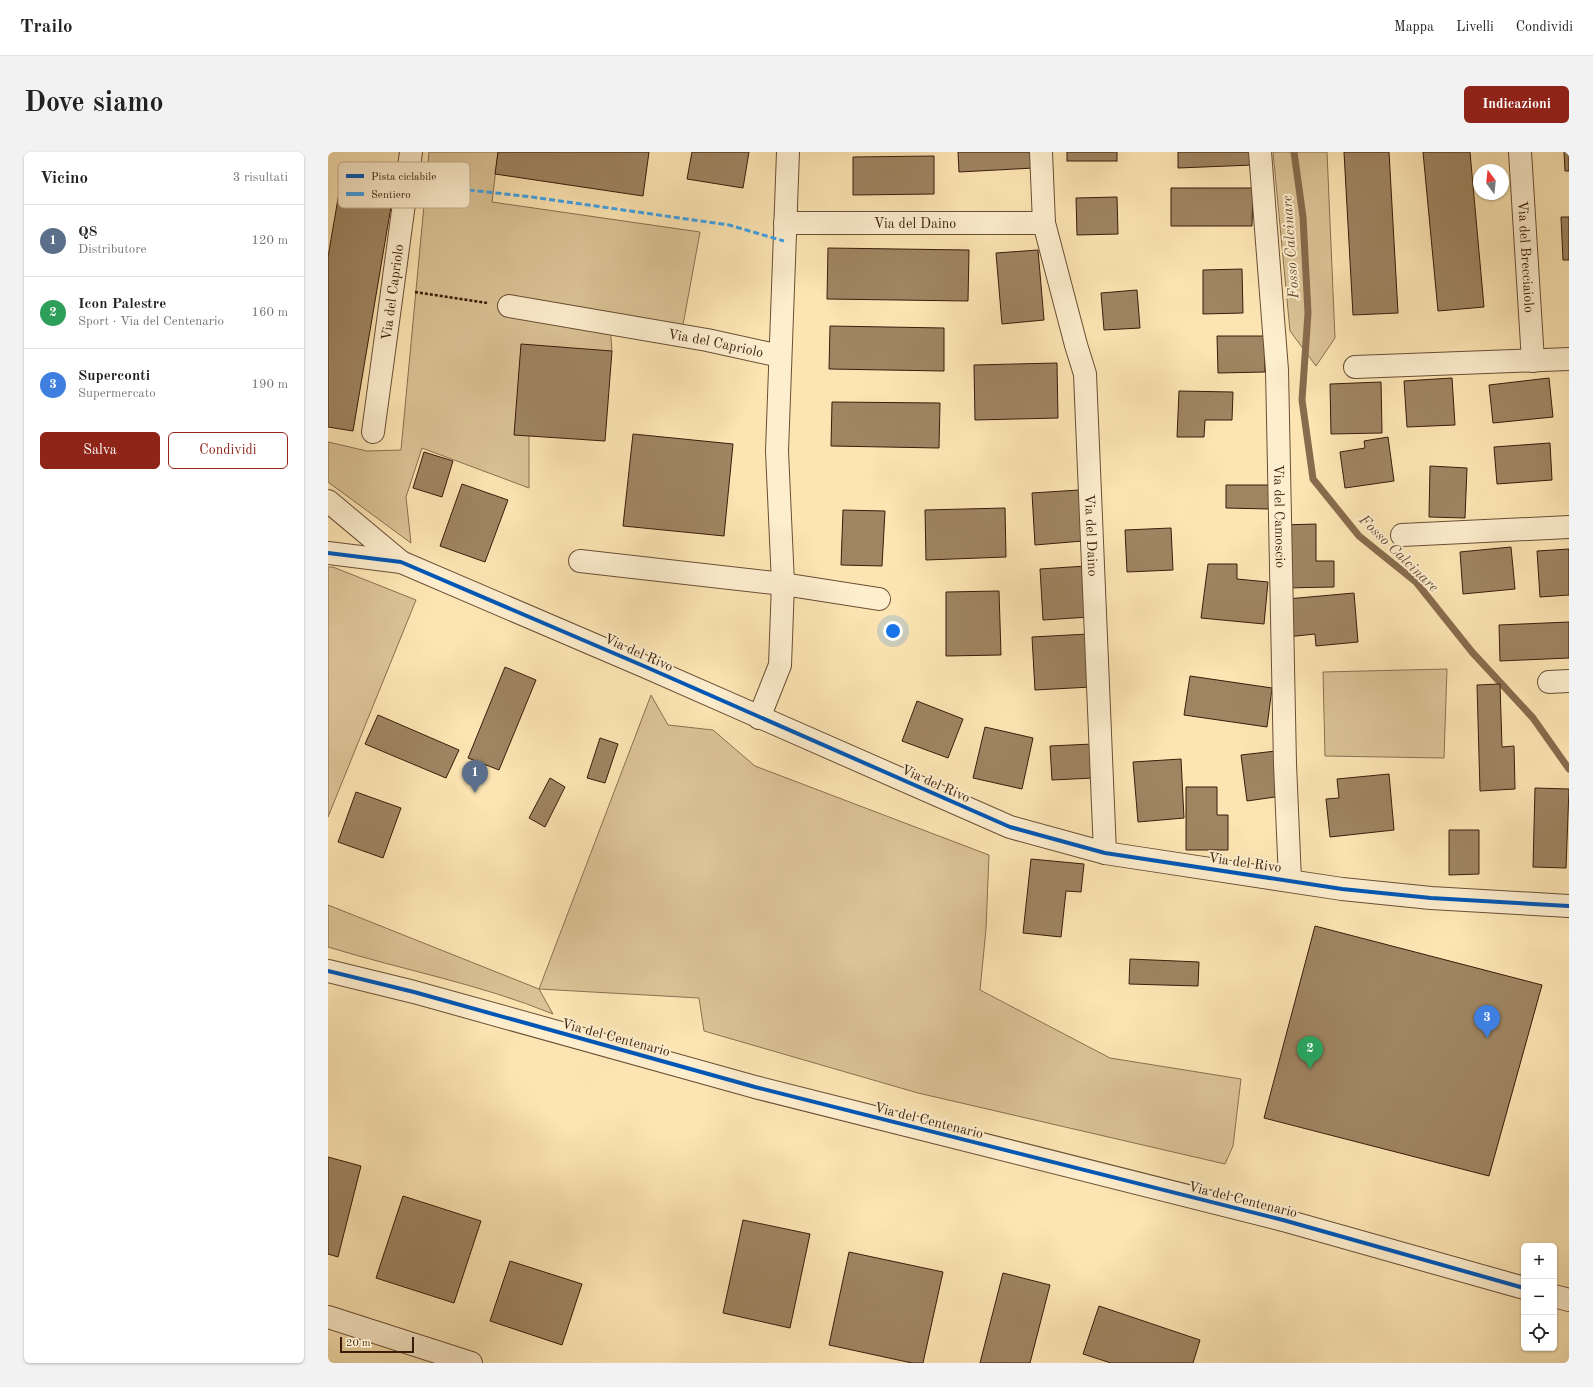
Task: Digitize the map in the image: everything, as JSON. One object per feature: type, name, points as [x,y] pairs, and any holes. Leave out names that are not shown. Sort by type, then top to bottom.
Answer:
[{"type":"street","name":"Via del Capriolo","points":[[410,162],[411,152]]},
{"type":"street","name":"Via del Capriolo","points":[[759,718],[780,665],[783,584],[777,451],[788,152]]},
{"type":"street","name":"Via del Daino","points":[[1041,152],[1044,222],[1085,374],[1105,853]]},
{"type":"street","name":"Via del Camoscio","points":[[1260,152],[1277,370],[1285,764],[1290,880]]},
{"type":"street","name":"Via del Brecciaiolo","points":[[1520,152],[1533,361]]},
{"type":"street","name":"Via del Capriolo","points":[[372,432],[403,208]]},
{"type":"street","name":"Via del Daino","points":[[785,223],[1044,222]]},
{"type":"street","name":"Via del Capriolo","points":[[509,306],[708,340],[780,356]]},
{"type":"street","points":[[1355,367],[1569,359]]},
{"type":"street","name":"Via del Rivo","points":[[328,501],[401,562]]},
{"type":"street","points":[[1402,535],[1569,527]]},
{"type":"street","name":"Via del Rivo","points":[[328,553],[401,562],[646,667],[1010,828],[1105,853],[1342,889],[1431,898],[1569,906]]},
{"type":"street","points":[[580,561],[783,584],[879,600]]},
{"type":"street","name":"Via del Centenario","points":[[328,971],[414,992],[755,1087],[1283,1220],[1521,1287]]},
{"type":"street","points":[[1557,1297],[1569,1300]]},
{"type":"street","points":[[328,1317],[471,1363]]},
{"type":"path","points":[[392,288],[509,306]]},
{"type":"shaded area","points":[[429,152],[498,152],[492,202],[700,232],[683,325],[609,313],[612,351],[529,436],[529,488],[422,448],[406,497],[411,543],[328,482],[328,442],[367,451],[401,450],[424,208],[470,208],[470,162],[428,162]]},
{"type":"shaded area","points":[[1273,152],[1327,152],[1335,338],[1316,366],[1290,331]]},
{"type":"shaded area","points":[[328,567],[333,567],[416,600],[328,817]]},
{"type":"shaded area","points":[[1447,669],[1444,758],[1325,756],[1323,672]]},
{"type":"shaded area","points":[[651,695],[668,725],[713,730],[755,766],[989,855],[986,929],[980,990],[1110,1058],[1241,1079],[1233,1146],[1225,1164],[918,1093],[704,1031],[699,998],[539,989]]},
{"type":"shaded area","points":[[328,905],[539,989],[553,1014],[498,994],[328,947]]},
{"type":"building","points":[[498,152],[649,152],[643,196],[495,174]]},
{"type":"building","points":[[692,152],[749,152],[743,188],[687,179]]},
{"type":"building","points":[[958,152],[1033,152],[1034,168],[959,172]]},
{"type":"building","points":[[1067,152],[1117,152],[1117,161],[1067,161]]},
{"type":"building","points":[[1178,152],[1252,152],[1253,165],[1178,168]]},
{"type":"building","points":[[1344,152],[1389,152],[1398,313],[1353,315]]},
{"type":"building","points":[[1423,152],[1470,152],[1473,200],[1474,200],[1484,307],[1438,311]]},
{"type":"building","points":[[1564,152],[1569,152],[1569,171],[1565,171]]},
{"type":"building","points":[[934,156],[934,194],[853,195],[853,157]]},
{"type":"building","points":[[1171,188],[1253,188],[1252,226],[1171,226]]},
{"type":"building","points":[[1117,197],[1118,234],[1077,235],[1076,198]]},
{"type":"building","points":[[338,198],[338,208],[391,208],[353,431],[328,427],[328,257]]},
{"type":"building","points":[[1561,217],[1569,217],[1569,260],[1563,260]]},
{"type":"building","points":[[828,248],[969,250],[968,301],[827,299]]},
{"type":"building","points":[[1038,250],[1044,320],[1002,324],[996,253]]},
{"type":"building","points":[[1242,269],[1243,313],[1203,314],[1203,270]]},
{"type":"building","points":[[1137,290],[1140,328],[1104,330],[1101,293]]},
{"type":"building","points":[[830,326],[944,328],[944,371],[829,369]]},
{"type":"building","points":[[1217,336],[1264,336],[1265,372],[1218,373]]},
{"type":"building","points":[[521,344],[612,351],[605,441],[514,435]]},
{"type":"building","points":[[1057,363],[1058,418],[975,420],[974,365]]},
{"type":"building","points":[[1452,378],[1455,425],[1407,427],[1404,381]]},
{"type":"building","points":[[1549,378],[1553,417],[1493,423],[1489,385]]},
{"type":"building","points":[[1381,382],[1382,433],[1331,434],[1330,384]]},
{"type":"building","points":[[1179,391],[1233,392],[1232,420],[1205,420],[1204,437],[1177,437]]},
{"type":"building","points":[[832,402],[940,403],[939,448],[831,446]]},
{"type":"building","points":[[633,434],[733,444],[724,536],[623,526]]},
{"type":"building","points":[[1388,437],[1394,481],[1345,488],[1340,452],[1365,448],[1364,441]]},
{"type":"building","points":[[1550,443],[1552,480],[1497,484],[1494,447]]},
{"type":"building","points":[[424,452],[453,461],[442,497],[413,488]]},
{"type":"building","points":[[1430,466],[1467,468],[1465,518],[1429,517]]},
{"type":"building","points":[[462,484],[508,500],[485,562],[440,546]]},
{"type":"building","points":[[1226,485],[1270,485],[1269,509],[1226,508]]},
{"type":"building","points":[[1079,490],[1083,541],[1035,545],[1032,493]]},
{"type":"building","points":[[1005,508],[1006,557],[926,560],[925,510]]},
{"type":"building","points":[[843,510],[885,511],[882,566],[841,565]]},
{"type":"building","points":[[1316,524],[1316,561],[1334,561],[1334,587],[1283,588],[1282,525]]},
{"type":"building","points":[[1171,528],[1173,570],[1127,572],[1125,530]]},
{"type":"building","points":[[1511,547],[1515,589],[1463,594],[1460,552]]},
{"type":"building","points":[[1569,549],[1569,595],[1540,597],[1537,551]]},
{"type":"building","points":[[1208,564],[1237,564],[1237,579],[1268,582],[1264,624],[1201,618]]},
{"type":"building","points":[[1086,566],[1089,617],[1043,620],[1040,569]]},
{"type":"building","points":[[999,591],[1001,655],[946,656],[946,592]]},
{"type":"building","points":[[1354,593],[1358,642],[1316,646],[1315,634],[1287,637],[1287,599]]},
{"type":"building","points":[[1569,622],[1569,658],[1500,661],[1499,625]]},
{"type":"building","points":[[1088,634],[1091,687],[1035,690],[1032,637]]},
{"type":"building","points":[[505,667],[536,680],[499,770],[468,758]]},
{"type":"building","points":[[1190,676],[1272,688],[1267,727],[1184,715]]},
{"type":"building","points":[[1500,684],[1502,747],[1514,746],[1515,789],[1480,791],[1477,685]]},
{"type":"building","points":[[917,701],[963,719],[948,758],[902,741]]},
{"type":"building","points":[[378,715],[459,750],[446,778],[365,744]]},
{"type":"building","points":[[985,727],[1033,738],[1022,789],[973,778]]},
{"type":"building","points":[[600,738],[618,744],[605,783],[587,778]]},
{"type":"building","points":[[1092,744],[1094,778],[1052,780],[1050,746]]},
{"type":"building","points":[[1276,751],[1282,796],[1247,801],[1241,755]]},
{"type":"building","points":[[1181,759],[1184,818],[1138,822],[1133,762]]},
{"type":"building","points":[[1389,774],[1394,830],[1330,837],[1326,799],[1339,798],[1337,779]]},
{"type":"building","points":[[550,778],[565,787],[545,827],[529,818]]},
{"type":"building","points":[[1186,787],[1217,787],[1217,815],[1228,815],[1228,850],[1186,850]]},
{"type":"building","points":[[1535,788],[1569,789],[1566,868],[1533,867]]},
{"type":"building","points":[[356,792],[401,808],[383,858],[338,842]]},
{"type":"building","points":[[1449,830],[1479,830],[1479,874],[1449,875]]},
{"type":"building","points":[[1031,859],[1084,864],[1081,892],[1066,891],[1061,937],[1023,933]]},
{"type":"building","points":[[1315,926],[1542,985],[1489,1176],[1264,1118]]},
{"type":"building","points":[[1130,959],[1199,962],[1198,986],[1129,984]]},
{"type":"building","points":[[328,1157],[361,1166],[338,1257],[328,1254]]},
{"type":"building","points":[[403,1196],[481,1221],[454,1303],[376,1278]]},
{"type":"building","points":[[743,1220],[810,1234],[790,1328],[723,1313]]},
{"type":"building","points":[[849,1252],[943,1272],[923,1363],[912,1363],[829,1345]]},
{"type":"building","points":[[510,1261],[582,1284],[562,1345],[490,1321]]},
{"type":"building","points":[[1003,1273],[1050,1285],[1030,1363],[980,1363]]},
{"type":"building","points":[[1099,1306],[1200,1340],[1193,1363],[1111,1363],[1083,1354]]},
{"type":"waterway","name":"Fosso Calcinare","points":[[1294,152],[1303,217],[1308,313],[1302,400],[1313,479],[1359,536],[1416,582],[1472,652],[1533,718],[1569,769]]},
{"type":"marked path","points":[[470,190],[532,197],[729,225],[784,241]]},
{"type":"cycle path","points":[[328,553],[401,562],[646,667],[1010,827],[1105,853],[1342,889],[1431,898],[1569,906]]},
{"type":"cycle path","points":[[328,971],[414,992],[755,1087],[1283,1220],[1521,1287]]},
{"type":"place","name":"Q8","points":[[475,793]]},
{"type":"place","name":"Superconti","points":[[1487,1038]]},
{"type":"place","name":"Icon Palestre","points":[[1310,1069]]}]
